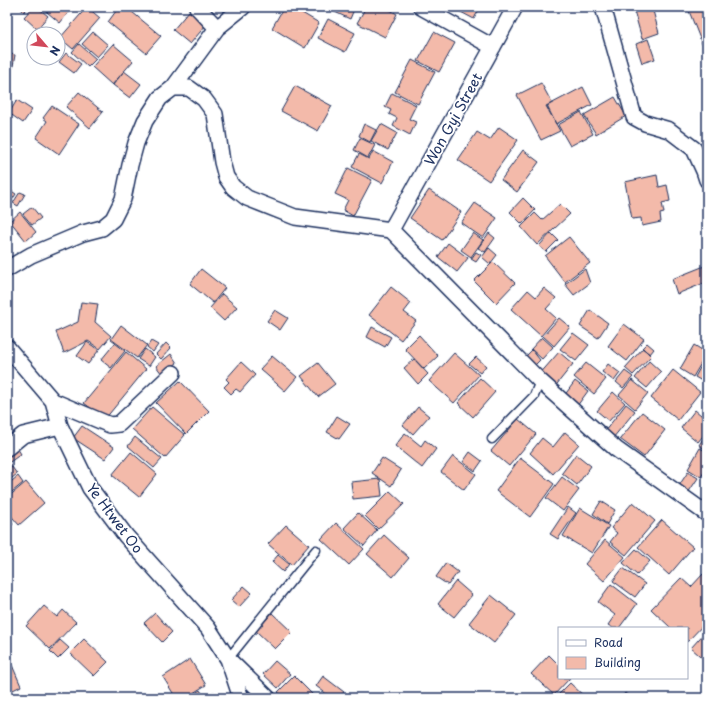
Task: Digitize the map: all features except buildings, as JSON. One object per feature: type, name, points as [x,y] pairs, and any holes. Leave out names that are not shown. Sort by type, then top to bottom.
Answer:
[{"type":"street","points":[[197,7],[217,28]]},
{"type":"street","points":[[7,269],[31,255],[83,233],[102,228],[113,219],[123,199],[136,143],[145,121],[160,98],[173,88],[217,28],[243,7]]},
{"type":"street","points":[[421,7],[493,47]]},
{"type":"street","name":"Won Gyi Street","points":[[391,230],[515,7]]},
{"type":"street","points":[[603,7],[634,117],[645,123],[669,130],[694,149],[707,180]]},
{"type":"street","points":[[173,88],[189,88],[204,99],[208,104],[214,114],[226,177],[232,186],[247,198],[295,217],[391,230],[540,381],[616,449],[705,509]]},
{"type":"street","name":"Ye Htwet Oo","points":[[7,347],[53,401],[60,426],[90,488],[126,536],[208,628],[228,659]]},
{"type":"street","points":[[53,401],[110,425],[119,424],[173,373]]},
{"type":"street","points":[[7,448],[24,435],[60,426]]},
{"type":"street","points":[[228,659],[241,698]]},
{"type":"street","points":[[228,659],[268,698]]},
{"type":"lane","points":[[492,439],[534,396],[540,381]]},
{"type":"lane","points":[[228,659],[316,550]]}]
